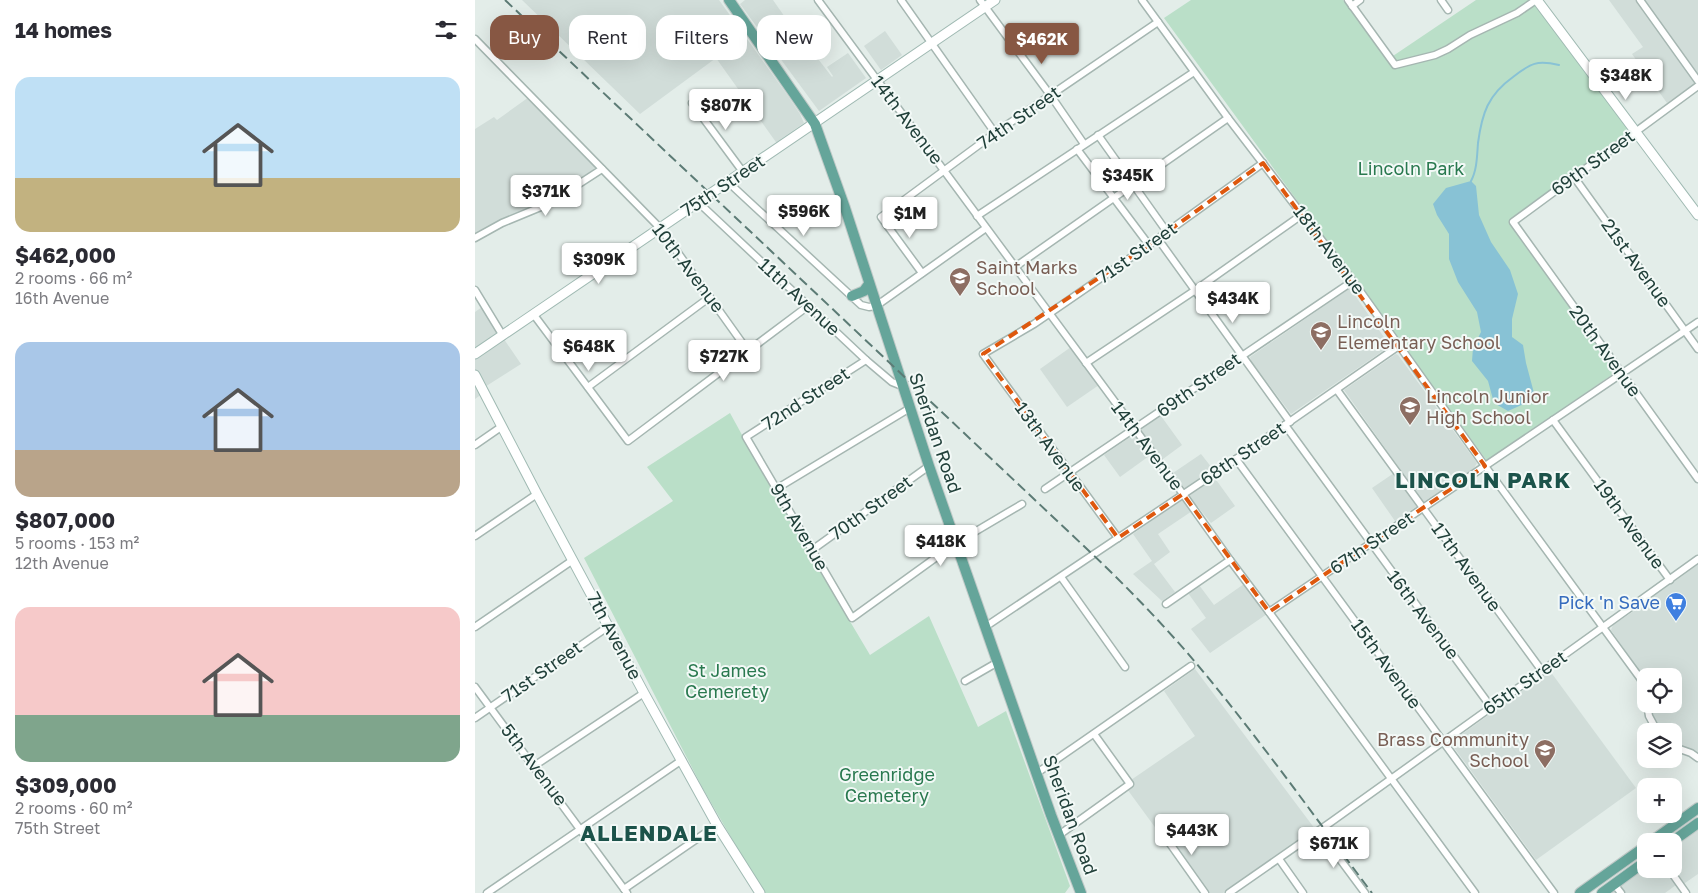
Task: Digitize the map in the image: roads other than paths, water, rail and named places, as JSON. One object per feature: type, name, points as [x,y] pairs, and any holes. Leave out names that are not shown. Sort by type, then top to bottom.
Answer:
[{"type":"main road","name":"Sheridan Road","points":[[731,1],[815,124],[845,208],[929,466],[1077,891]]},
{"type":"main road","points":[[852,296],[865,290],[869,284]]},
{"type":"main road","points":[[1664,833],[1698,808]]},
{"type":"main road","points":[[1682,835],[1698,823]]},
{"type":"main road","points":[[1580,893],[1637,852]]},
{"type":"main road","points":[[1602,893],[1637,867]]},
{"type":"street","name":"14th Avenue","points":[[818,0],[945,170],[1475,893]]},
{"type":"street","points":[[901,0],[995,133]]},
{"type":"street","name":"75th Street","points":[[475,354],[815,124],[931,43],[983,3],[995,0]]},
{"type":"street","name":"18th Avenue","points":[[1142,0],[1228,118],[1353,281],[1637,674]]},
{"type":"street","points":[[1360,0],[1350,3],[1395,65],[1435,55],[1449,49],[1475,32],[1526,8],[1537,0],[1635,132],[1697,210]]},
{"type":"street","points":[[1441,0],[1448,10]]},
{"type":"street","points":[[1640,0],[1698,81]]},
{"type":"street","points":[[983,3],[1084,144]]},
{"type":"street","name":"74th Street","points":[[922,273],[881,216],[995,133],[1158,22]]},
{"type":"street","name":"10th Avenue","points":[[475,39],[661,228],[748,351]]},
{"type":"street","points":[[977,216],[1195,72]]},
{"type":"street","name":"69th Street","points":[[1513,222],[1698,86]]},
{"type":"street","points":[[692,103],[743,172]]},
{"type":"street","points":[[1015,267],[1228,118]]},
{"type":"street","points":[[1098,135],[1167,232]]},
{"type":"street","points":[[1077,149],[1149,245]]},
{"type":"street","name":"71st Street","points":[[983,354],[1049,314],[1158,239],[1263,163]]},
{"type":"street","points":[[475,238],[502,223],[548,204],[602,169]]},
{"type":"street","name":"21st Avenue","points":[[1574,177],[1698,349]]},
{"type":"street","points":[[728,182],[861,305],[869,307],[876,306],[986,228]]},
{"type":"street","name":"11th Avenue","points":[[699,203],[866,360],[892,382],[902,386]]},
{"type":"street","points":[[1086,363],[1194,291],[1303,214]]},
{"type":"street","name":"20th Avenue","points":[[1513,222],[1698,479]]},
{"type":"street","name":"16th Avenue","points":[[1158,239],[1194,291],[1243,355],[1370,544],[1491,707]]},
{"type":"street","name":"69th Street","points":[[1045,489],[1353,281]]},
{"type":"street","points":[[475,290],[503,336]]},
{"type":"street","points":[[587,387],[710,297]]},
{"type":"street","points":[[534,315],[628,441],[808,306]]},
{"type":"street","name":"67th Street","points":[[1269,612],[1698,322]]},
{"type":"street","name":"68th Street","points":[[985,627],[1236,459],[1400,345]]},
{"type":"street","name":"13th Avenue","points":[[983,354],[1118,538]]},
{"type":"street","name":"72nd Street","points":[[746,437],[866,360]]},
{"type":"street","name":"7th Avenue","points":[[475,375],[644,693],[717,826],[756,892]]},
{"type":"street","name":"17th Avenue","points":[[1337,390],[1542,671]]},
{"type":"street","points":[[776,488],[910,408]]},
{"type":"street","name":"19th Avenue","points":[[1553,420],[1670,580]]},
{"type":"street","points":[[475,445],[501,427]]},
{"type":"street","name":"9th Avenue","points":[[746,437],[852,618],[956,543]]},
{"type":"street","name":"15th Avenue","points":[[1236,459],[1553,893]]},
{"type":"street","name":"70th Street","points":[[812,550],[929,466]]},
{"type":"street","points":[[475,536],[537,494]]},
{"type":"street","points":[[956,543],[1022,504]]},
{"type":"street","name":"65th Street","points":[[1229,893],[1319,831],[1698,559]]},
{"type":"street","points":[[475,627],[573,560]]},
{"type":"street","points":[[1166,604],[1230,560]]},
{"type":"street","points":[[1061,577],[1125,667]]},
{"type":"street","name":"71st Street","points":[[475,718],[609,626]]},
{"type":"street","points":[[965,681],[998,662]]},
{"type":"street","points":[[1037,773],[1191,666]]},
{"type":"street","name":"5th Avenue","points":[[475,686],[625,891]]},
{"type":"street","points":[[534,766],[644,693]]},
{"type":"street","points":[[1059,835],[1130,784],[1094,734]]},
{"type":"street","points":[[1682,750],[1698,758]]},
{"type":"street","points":[[487,893],[682,760]]},
{"type":"street","points":[[625,891],[717,826]]},
{"type":"street","points":[[1161,831],[1205,893]]},
{"type":"street","points":[[1319,831],[1365,893]]},
{"type":"street","points":[[1279,859],[1303,893]]},
{"type":"street","points":[[1675,878],[1686,893]]},
{"type":"street","points":[[1614,884],[1621,893]]},
{"type":"water","points":[[1471,181],[1476,186],[1479,215],[1491,242],[1510,270],[1518,294],[1512,319],[1512,337],[1523,345],[1534,393],[1528,402],[1508,411],[1494,403],[1488,381],[1472,361],[1473,348],[1481,332],[1477,312],[1458,282],[1449,259],[1449,234],[1437,215],[1433,204],[1446,188]]},
{"type":"waterway","points":[[1471,181],[1476,168],[1478,143],[1484,114],[1492,98],[1504,84],[1530,66],[1540,63],[1559,65]]},
{"type":"railway","points":[[505,0],[1116,577],[1196,663],[1286,777],[1372,893]]},
{"type":"place","name":"Saint Marks School","points":[[960,297]]},
{"type":"place","name":"Lincoln Elementary School","points":[[1321,351]]},
{"type":"place","name":"Lincoln Junior High School","points":[[1410,426]]},
{"type":"place","name":"Pick 'n Save","points":[[1676,622]]},
{"type":"place","name":"Brass Community School","points":[[1545,769]]},
{"type":"district","name":"LINCOLN PARK","points":[[1483,480]]},
{"type":"district","name":"ALLENDALE","points":[[649,833]]},
{"type":"park label","name":"Lincoln Park","points":[[1411,169]]},
{"type":"park label","name":"St James Cemerety","points":[[727,681]]},
{"type":"park label","name":"Greenridge Cemetery","points":[[887,785]]}]
